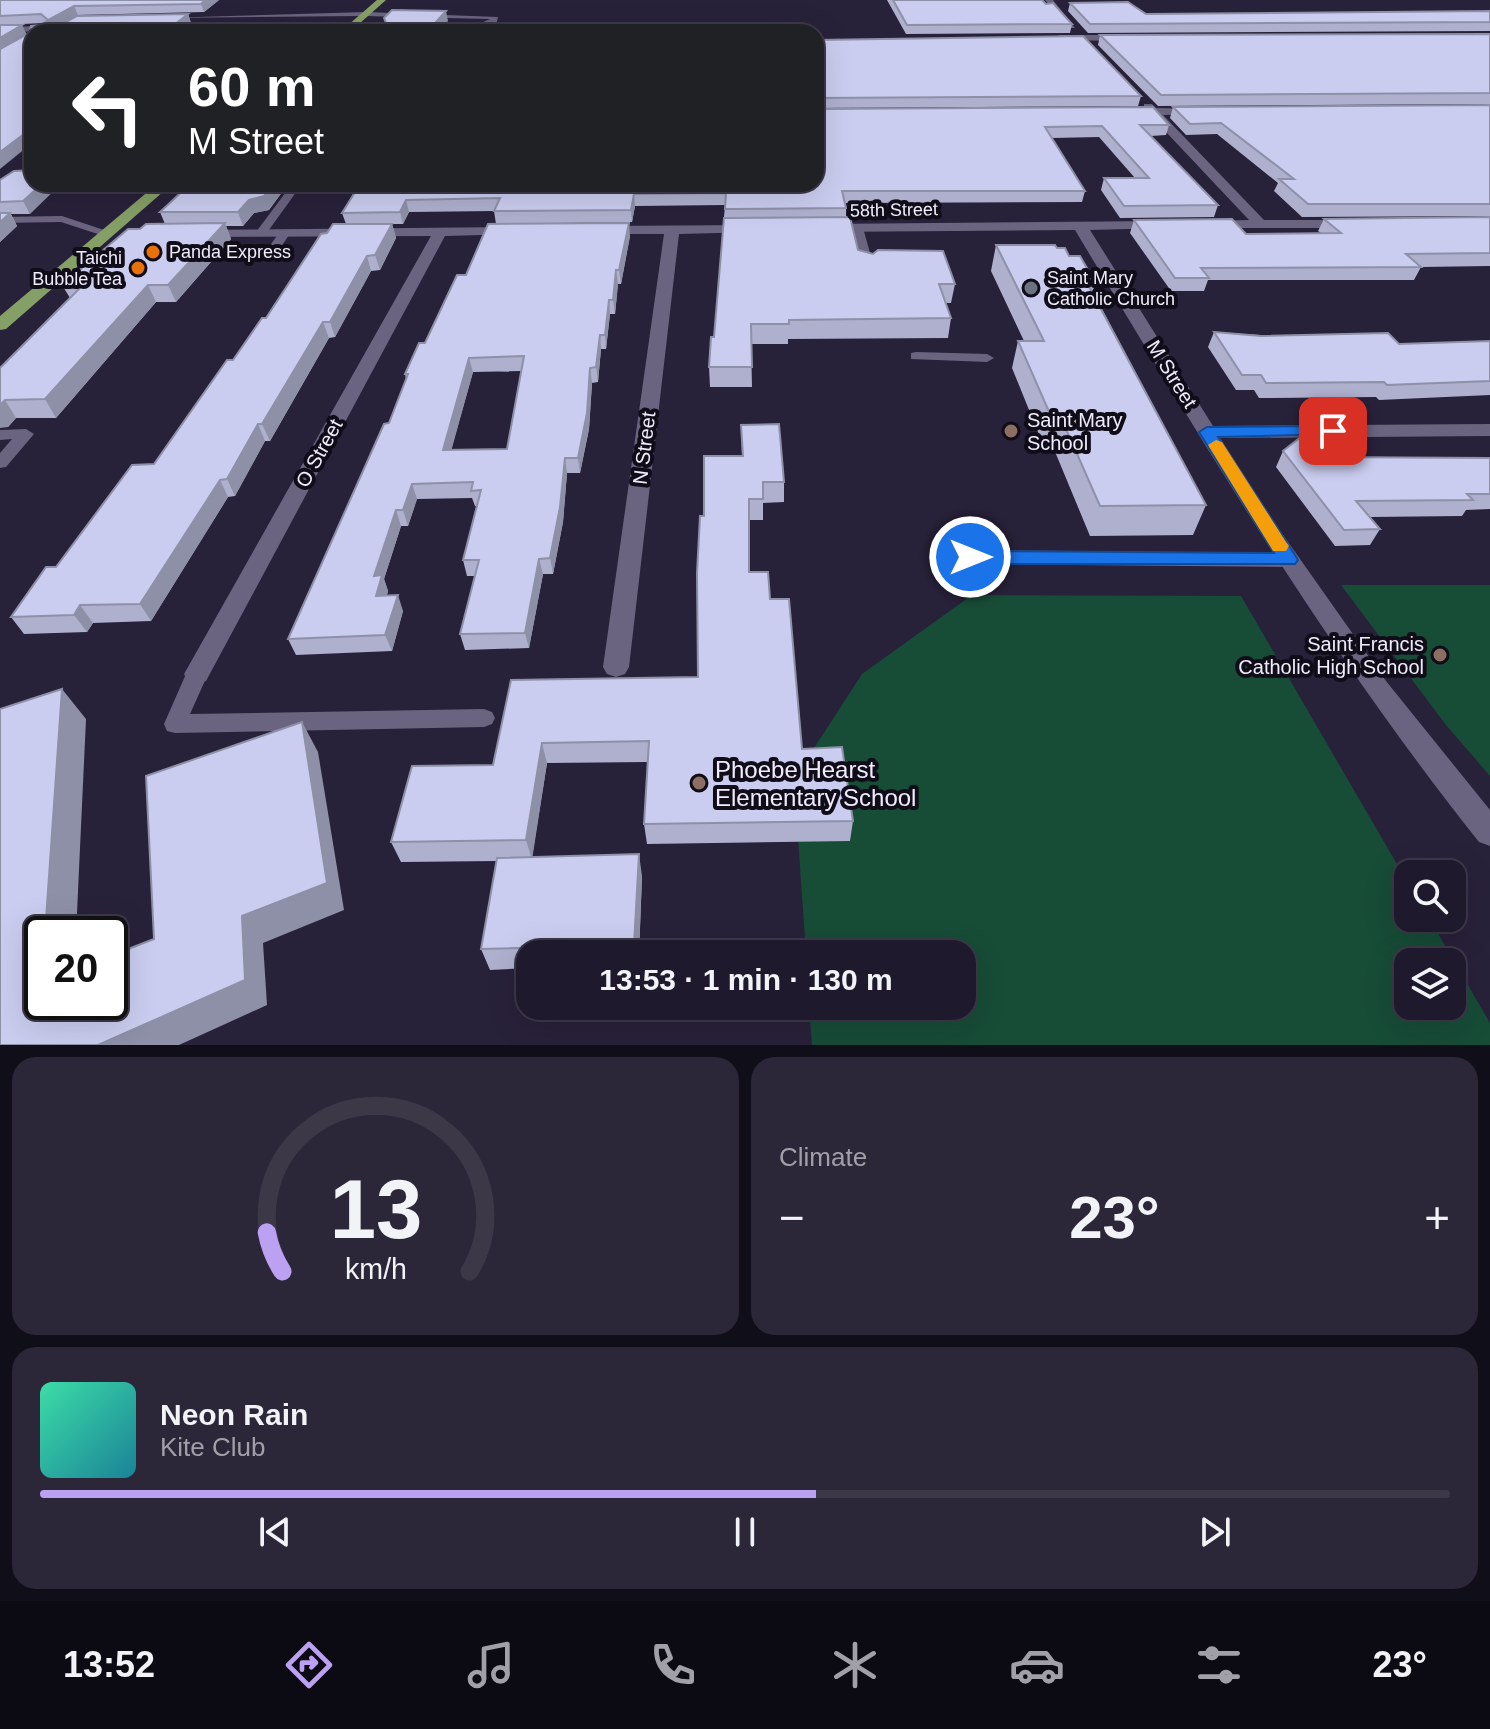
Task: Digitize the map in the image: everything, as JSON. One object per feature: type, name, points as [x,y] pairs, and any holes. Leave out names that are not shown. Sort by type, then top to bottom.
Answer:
[{"type":"main road","points":[[355,24],[382,0]]},
{"type":"main road","points":[[1,323],[156,192]]},
{"type":"street","points":[[1049,0],[1094,49]]},
{"type":"street","points":[[1041,39],[1142,38]]},
{"type":"street","points":[[1134,91],[1261,225]]},
{"type":"street","points":[[1108,112],[1217,111]]},
{"type":"street","name":"58th Street","points":[[810,228],[1359,224]]},
{"type":"street","name":"M Street","points":[[1080,226],[1288,560],[1367,677],[1490,832]]},
{"type":"street","points":[[591,230],[763,229]]},
{"type":"street","name":"N Street","points":[[616,667],[672,230]]},
{"type":"street","points":[[183,233],[527,231]]},
{"type":"street","name":"O Street","points":[[197,674],[440,232]]},
{"type":"street","points":[[107,233],[137,233]]},
{"type":"street","points":[[1207,432],[1490,430]]},
{"type":"lane","points":[[255,16],[263,8]]},
{"type":"lane","points":[[369,13],[409,8]]},
{"type":"lane","points":[[157,18],[369,13],[494,17],[492,24]]},
{"type":"lane","points":[[211,24],[221,16]]},
{"type":"lane","points":[[476,16],[483,24]]},
{"type":"lane","points":[[0,29],[24,28]]},
{"type":"lane","points":[[0,191],[24,173]]},
{"type":"lane","points":[[262,232],[291,192]]},
{"type":"lane","points":[[0,220],[62,219],[107,233]]},
{"type":"lane","points":[[857,228],[868,267]]},
{"type":"lane","points":[[275,247],[285,232]]},
{"type":"lane","points":[[916,356],[987,358]]},
{"type":"lane","points":[[0,435],[26,434],[0,463]]},
{"type":"lane","points":[[970,557],[1288,560]]},
{"type":"lane","points":[[197,674],[175,724],[484,718]]},
{"type":"green space","name":"Saint Francis Catholic High School","points":[[1341,585],[1490,585],[1490,776],[1446,725]]},
{"type":"green space","points":[[972,595],[1241,596],[1395,860],[1394,932],[1437,932],[1446,948],[1394,948],[1394,1020],[1466,1020],[1466,982],[1490,1023],[1490,1045],[812,1045],[810,1020],[976,1020],[976,940],[805,940],[794,779],[862,674]]},
{"type":"building","points":[[0,0],[205,0],[201,4],[74,6],[48,20],[41,14],[0,16]]},
{"type":"building","points":[[893,0],[1042,0],[1046,4],[1053,3],[1072,24],[907,25]]},
{"type":"building","points":[[1128,2],[1146,14],[1490,11],[1490,22],[1090,24],[1070,3]]},
{"type":"building","points":[[392,10],[446,11],[434,24],[379,24],[386,23],[384,18]]},
{"type":"building","points":[[188,14],[175,24],[63,24],[77,16]]},
{"type":"building","points":[[0,25],[22,25],[0,38]]},
{"type":"building","points":[[1490,34],[1490,93],[1161,95],[1100,35]]},
{"type":"building","points":[[24,36],[24,134],[0,152],[0,49]]},
{"type":"building","points":[[1083,36],[1141,96],[824,98],[824,40]]},
{"type":"building","points":[[1490,105],[1490,204],[1308,204],[1279,179],[1294,179],[1221,123],[1190,124],[1173,107]]},
{"type":"building","points":[[1153,107],[1169,125],[1140,125],[1218,205],[1124,206],[1104,178],[1149,178],[1102,126],[1045,127],[1085,191],[842,191],[846,208],[725,209],[726,193],[634,194],[631,210],[494,211],[500,198],[406,200],[400,212],[342,213],[355,192],[824,192],[824,109]]},
{"type":"building","points":[[24,170],[24,192],[33,192],[23,201],[0,202],[0,180],[14,171]]},
{"type":"building","points":[[182,192],[267,192],[264,196],[249,200],[238,212],[160,212]]},
{"type":"building","points":[[0,213],[10,213],[0,222]]},
{"type":"building","points":[[850,217],[858,250],[873,254],[878,250],[943,251],[955,284],[939,284],[951,318],[789,320],[789,324],[751,324],[752,367],[709,367],[724,218]]},
{"type":"building","points":[[1490,217],[1490,253],[1406,254],[1421,267],[1201,268],[1209,278],[1175,278],[1134,220],[1232,219],[1246,234],[1341,233],[1324,219]]},
{"type":"building","points":[[225,223],[168,285],[148,285],[45,399],[5,400],[0,405],[0,368],[83,285],[62,285],[128,229],[140,229],[146,224]]},
{"type":"building","points":[[629,223],[619,270],[616,270],[613,300],[609,300],[605,335],[600,335],[596,367],[590,368],[587,413],[578,458],[565,458],[550,558],[539,559],[525,633],[460,634],[479,560],[463,560],[481,490],[471,491],[473,482],[412,484],[403,510],[396,510],[374,576],[382,575],[376,596],[398,595],[385,635],[288,639],[384,424],[389,423],[419,343],[425,343],[457,275],[466,275],[488,224]],"holes":[[[524,356],[507,449],[443,450],[469,358]]]},
{"type":"building","points":[[333,224],[392,224],[375,255],[367,256],[330,322],[323,322],[227,479],[220,480],[140,604],[80,605],[74,615],[11,617],[46,567],[56,567],[132,465],[154,464],[227,360],[233,360],[262,318],[266,318],[321,234],[327,233]]},
{"type":"building","points":[[996,245],[1055,245],[1065,248],[1069,256],[1080,256],[1095,282],[1087,283],[1206,505],[1100,506],[1059,413],[1050,414],[1018,341],[1044,341]]},
{"type":"building","points":[[1214,332],[1261,336],[1388,333],[1399,344],[1490,341],[1490,381],[1387,385],[1384,382],[1266,383],[1261,375],[1242,375]]},
{"type":"building","points":[[779,424],[784,482],[763,482],[763,499],[749,499],[749,572],[768,572],[770,599],[789,599],[802,749],[842,747],[853,821],[644,824],[649,741],[542,743],[526,840],[391,842],[412,766],[493,765],[511,680],[698,677],[697,573],[700,516],[704,516],[704,456],[743,456],[741,425]]},
{"type":"building","points":[[1301,437],[1318,457],[1490,458],[1490,494],[1467,494],[1473,500],[1356,501],[1380,529],[1344,530],[1283,451]]},
{"type":"building","points":[[62,689],[46,916],[24,916],[24,1020],[128,1020],[128,949],[154,939],[146,776],[302,722],[327,883],[242,916],[245,980],[98,1045],[0,1045],[0,709]]},
{"type":"building","points":[[639,854],[634,940],[516,940],[516,948],[481,949],[497,858]]},
{"type":"slow traffic","points":[[1216,445],[1279,546]]},
{"type":"place","name":"Panda Express","points":[[153,252]]},
{"type":"place","name":"Taichi Bubble Tea","points":[[138,268]]},
{"type":"place","name":"Saint Mary Catholic Church","points":[[1031,288]]},
{"type":"place","name":"Saint Mary School","points":[[1011,431]]},
{"type":"place","name":"Saint Francis Catholic High School","points":[[1440,655]]},
{"type":"place","name":"Phoebe Hearst Elementary School","points":[[699,783]]},
{"type":"route","points":[[970,557],[1288,560],[1207,432],[1333,431]]}]
